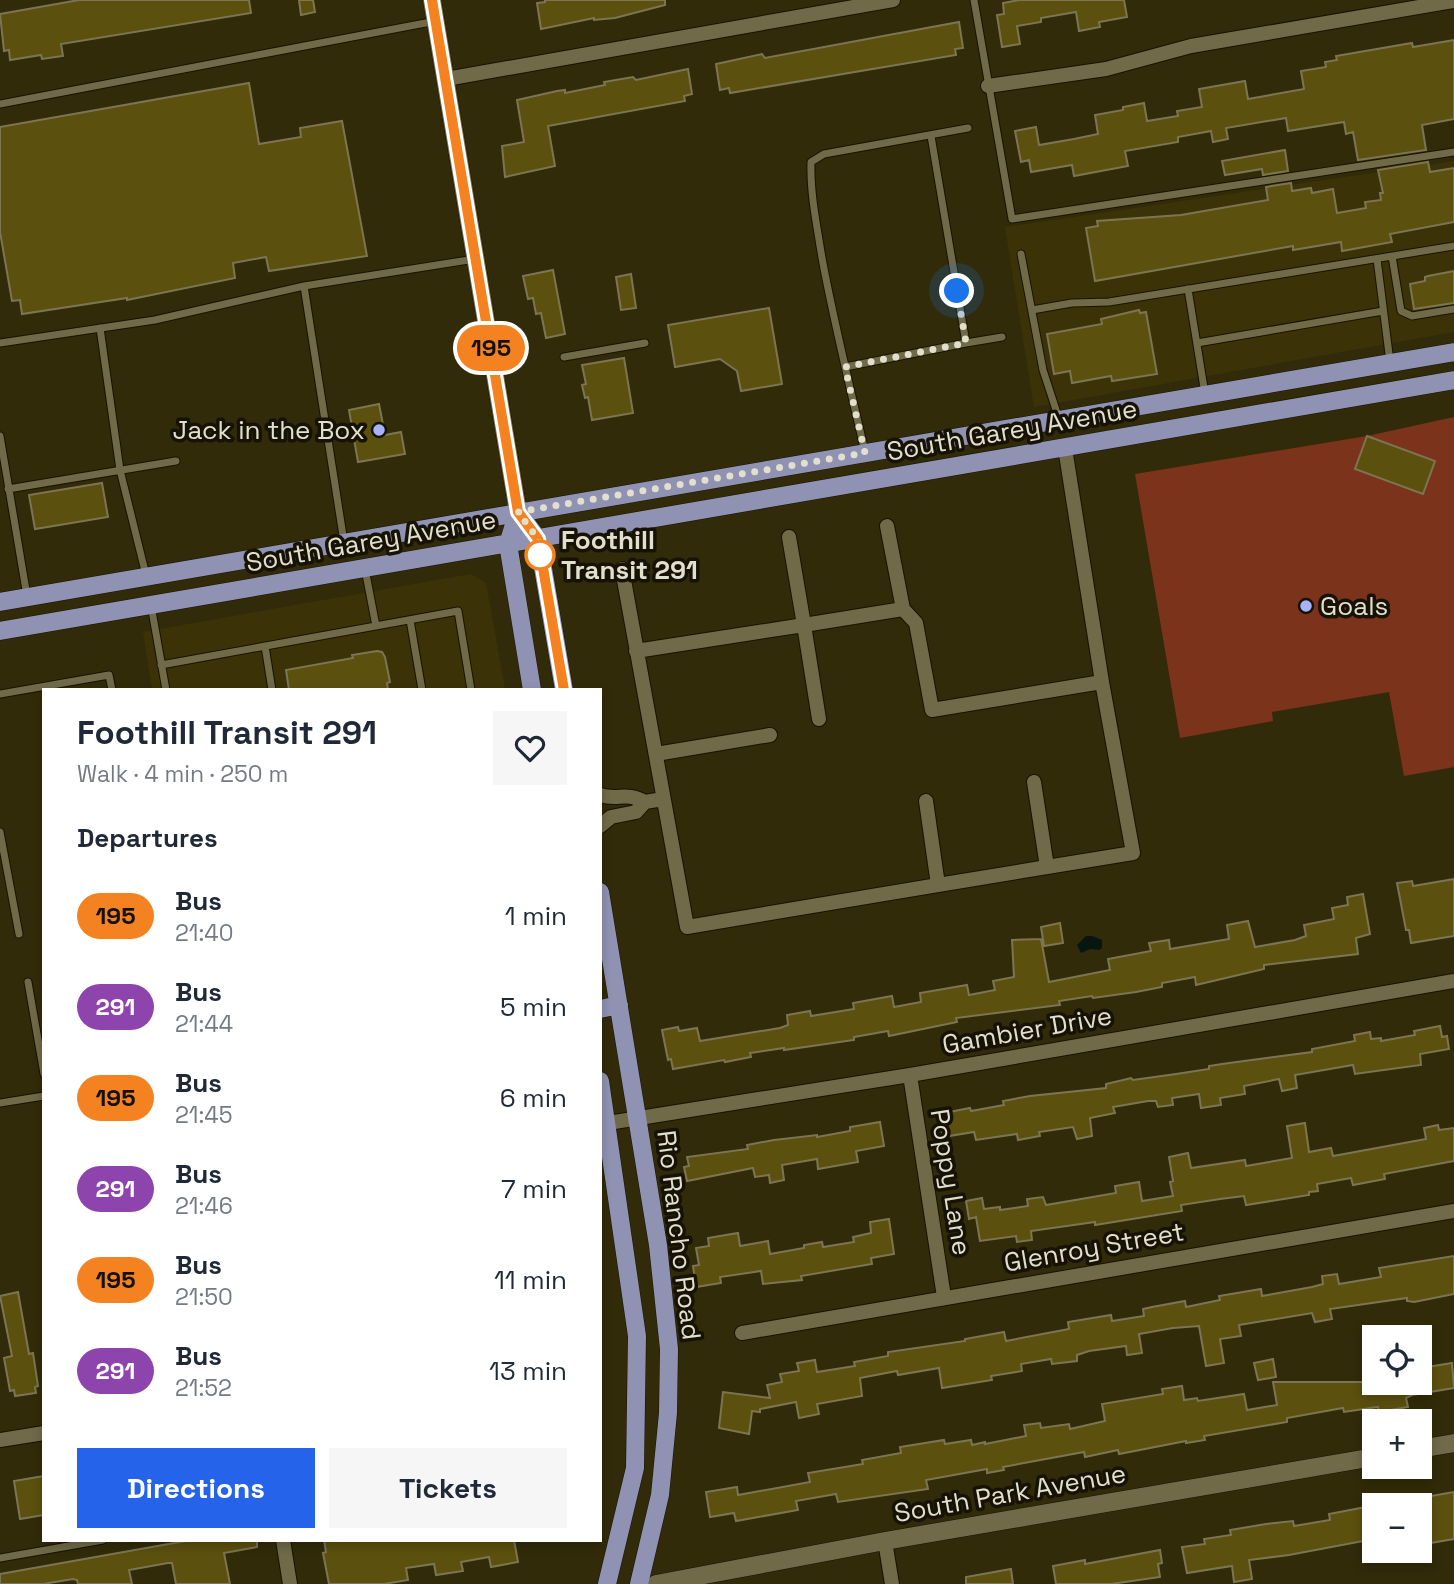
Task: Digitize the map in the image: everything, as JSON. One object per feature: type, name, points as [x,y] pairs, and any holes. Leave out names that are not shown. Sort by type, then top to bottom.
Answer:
[{"type":"main road","name":"South Garey Avenue","points":[[0,602],[1454,352]]},
{"type":"main road","name":"South Garey Avenue","points":[[0,631],[1454,380]]},
{"type":"main road","points":[[1065,448],[1075,434],[1113,411]]},
{"type":"main road","points":[[1019,456],[1043,443],[1059,420]]},
{"type":"main road","points":[[518,512],[538,539],[564,688]]},
{"type":"main road","points":[[518,512],[508,544],[532,688]]},
{"type":"main road","points":[[146,576],[151,605]]},
{"type":"main road","name":"Rio Rancho Road","points":[[602,904],[658,1245],[668,1349],[668,1413],[660,1495],[639,1584]]},
{"type":"main road","points":[[602,1009],[619,1005]]},
{"type":"main road","name":"Rio Rancho Road","points":[[602,1092],[637,1336],[638,1417],[631,1493],[607,1584]]},
{"type":"street","points":[[432,0],[518,512]]},
{"type":"street","points":[[446,79],[893,0]]},
{"type":"street","points":[[988,86],[1107,69],[1191,46],[1454,1]]},
{"type":"street","points":[[622,569],[687,927],[1133,853],[1102,682],[1065,448]]},
{"type":"street","points":[[887,526],[903,609],[916,623],[932,710],[1102,682]]},
{"type":"street","points":[[789,537],[820,719]]},
{"type":"street","points":[[636,651],[903,609]]},
{"type":"street","points":[[656,754],[770,735]]},
{"type":"street","points":[[1034,782],[1047,867]]},
{"type":"street","points":[[602,796],[632,795],[645,802],[663,799]]},
{"type":"street","points":[[926,801],[938,885]]},
{"type":"street","points":[[602,824],[611,817],[636,812],[645,802]]},
{"type":"street","name":"Gambier Drive","points":[[608,1123],[910,1075],[1454,981]]},
{"type":"street","name":"Poppy Lane","points":[[910,1075],[944,1297]]},
{"type":"street","name":"Glenroy Street","points":[[742,1333],[1454,1211]]},
{"type":"street","points":[[0,1440],[42,1433]]},
{"type":"street","points":[[1432,1447],[1454,1443]]},
{"type":"street","name":"South Park Avenue","points":[[656,1584],[885,1541],[1362,1459]]},
{"type":"street","points":[[885,1541],[892,1584]]},
{"type":"street","points":[[284,1542],[290,1584]]},
{"type":"lane","points":[[974,0],[1012,219],[1454,152]]},
{"type":"lane","points":[[0,104],[436,21]]},
{"type":"lane","points":[[865,453],[832,317],[816,221],[811,162],[824,155],[968,128]]},
{"type":"lane","points":[[931,136],[966,343]]},
{"type":"lane","points":[[1032,310],[1072,303],[1109,302],[1454,246]]},
{"type":"lane","points":[[1021,254],[1043,370],[1059,420]]},
{"type":"lane","points":[[1392,256],[1401,311],[1412,316],[1454,309]]},
{"type":"lane","points":[[0,343],[155,320],[304,286],[476,258]]},
{"type":"lane","points":[[1377,258],[1390,363]]},
{"type":"lane","points":[[304,286],[344,542]]},
{"type":"lane","points":[[1188,289],[1205,394]]},
{"type":"lane","points":[[1197,343],[1383,311]]},
{"type":"lane","points":[[100,328],[120,470],[146,576]]},
{"type":"lane","points":[[845,367],[1002,337]]},
{"type":"lane","points":[[564,357],[645,343]]},
{"type":"lane","points":[[0,436],[27,597]]},
{"type":"lane","points":[[8,489],[176,461]]},
{"type":"lane","points":[[365,569],[376,626]]},
{"type":"lane","points":[[151,605],[166,688]]},
{"type":"lane","points":[[161,665],[458,611],[471,688]]},
{"type":"lane","points":[[410,620],[422,688]]},
{"type":"lane","points":[[265,646],[272,688]]},
{"type":"lane","points":[[0,694],[110,675],[112,688]]},
{"type":"lane","points":[[0,832],[19,934]]},
{"type":"lane","points":[[28,982],[42,1062]]},
{"type":"lane","points":[[0,1103],[42,1096]]},
{"type":"lane","points":[[0,1558],[92,1542]]},
{"type":"shaded area","points":[[1454,161],[1454,332],[1034,407],[1005,227]]},
{"type":"shaded area","name":"Goals","points":[[1454,417],[1454,767],[1404,776],[1389,692],[1272,712],[1273,721],[1180,738],[1135,474],[1367,436]]},
{"type":"shaded area","points":[[471,574],[486,583],[505,688],[152,688],[143,632]]},
{"type":"shaded area","points":[[1086,936],[1102,940],[1102,948],[1081,953],[1077,945]]},
{"type":"building","points":[[79,0],[249,0],[251,13],[61,44],[63,56],[42,59],[41,55],[10,60],[9,50],[4,51],[0,14]]},
{"type":"building","points":[[299,0],[313,0],[315,12],[301,15]]},
{"type":"building","points":[[545,0],[665,0],[665,5],[615,18],[594,18],[541,29],[537,3]]},
{"type":"building","points":[[1019,0],[1124,0],[1127,17],[1099,22],[1100,27],[1079,31],[1076,12],[1041,18],[1041,22],[1017,26],[1020,44],[1002,47],[997,15],[1004,14],[1003,3]]},
{"type":"building","points":[[959,22],[963,48],[955,49],[956,55],[730,93],[729,88],[720,90],[716,64],[762,54],[765,58]]},
{"type":"building","points":[[1454,40],[1454,119],[1422,125],[1426,150],[1358,160],[1353,132],[1346,134],[1344,122],[1288,131],[1286,118],[1226,128],[1228,139],[1213,142],[1211,131],[1178,137],[1178,142],[1125,151],[1128,166],[1074,176],[1072,165],[1031,172],[1029,160],[1021,162],[1015,131],[1036,127],[1039,145],[1074,139],[1098,134],[1095,115],[1123,110],[1123,107],[1144,103],[1147,121],[1178,116],[1177,111],[1202,107],[1199,89],[1245,81],[1248,99],[1304,89],[1301,71],[1326,67],[1325,62],[1337,60],[1336,56],[1412,43],[1413,47]]},
{"type":"building","points":[[688,69],[692,94],[684,96],[685,101],[548,126],[555,166],[505,177],[502,146],[524,142],[517,100],[557,91],[565,90],[565,93],[605,85],[604,82],[633,77],[636,80]]},
{"type":"building","points":[[249,83],[259,144],[301,137],[300,128],[342,121],[367,256],[269,271],[266,257],[233,263],[235,278],[127,300],[22,314],[20,300],[12,301],[0,232],[0,127]]},
{"type":"building","points":[[1285,150],[1288,171],[1263,175],[1262,169],[1225,175],[1222,161]]},
{"type":"building","points":[[1428,162],[1430,172],[1454,168],[1454,222],[1390,234],[1392,242],[1342,251],[1341,242],[1293,250],[1293,246],[1095,281],[1086,228],[1098,226],[1097,221],[1181,215],[1268,200],[1266,187],[1291,183],[1292,191],[1311,188],[1312,193],[1333,189],[1337,213],[1366,208],[1365,202],[1381,200],[1380,193],[1383,193],[1378,170]]},
{"type":"building","points":[[553,270],[565,334],[546,338],[541,313],[536,314],[533,298],[528,299],[523,276]]},
{"type":"building","points":[[1454,271],[1454,303],[1414,309],[1410,284],[1425,281],[1428,276]]},
{"type":"building","points":[[631,274],[636,308],[621,310],[616,277]]},
{"type":"building","points":[[769,308],[782,384],[741,391],[737,371],[720,359],[675,367],[668,325]]},
{"type":"building","points":[[1139,310],[1140,313],[1146,312],[1157,374],[1112,381],[1111,376],[1072,383],[1070,371],[1054,374],[1047,334],[1102,324],[1101,319]]},
{"type":"building","points":[[624,358],[633,413],[592,420],[588,397],[585,398],[582,385],[586,384],[582,365]]},
{"type":"building","points":[[379,404],[385,435],[401,432],[405,454],[358,462],[349,410]]},
{"type":"building","points":[[1367,436],[1435,461],[1423,494],[1355,469]]},
{"type":"building","points":[[102,483],[108,517],[35,529],[29,495]]},
{"type":"building","points":[[382,652],[390,682],[387,683],[388,688],[289,688],[286,670],[353,658],[352,655]]},
{"type":"building","points":[[1454,879],[1454,936],[1411,943],[1397,883],[1412,881],[1413,886]]},
{"type":"building","points":[[1363,894],[1370,934],[1356,938],[1358,954],[1264,965],[1264,969],[1196,985],[1195,977],[1162,983],[1162,987],[1136,992],[1092,996],[1059,1001],[1060,1005],[956,1018],[957,1022],[889,1036],[888,1031],[854,1037],[854,1040],[750,1053],[751,1057],[725,1062],[724,1060],[673,1069],[671,1059],[668,1060],[662,1030],[697,1028],[700,1041],[780,1028],[788,1025],[787,1015],[810,1011],[811,1016],[854,1009],[853,1003],[892,996],[894,1007],[921,1002],[920,993],[967,985],[969,995],[995,990],[993,981],[1014,977],[1012,940],[1041,939],[1049,982],[1110,970],[1108,959],[1151,951],[1149,943],[1169,940],[1170,949],[1229,939],[1227,925],[1248,921],[1255,947],[1295,940],[1306,936],[1304,925],[1334,919],[1332,908],[1348,905],[1347,897]]},
{"type":"building","points":[[1060,923],[1063,943],[1044,946],[1041,927]]},
{"type":"building","points":[[1440,1026],[1442,1037],[1447,1036],[1449,1049],[1420,1054],[1421,1065],[1355,1074],[1353,1065],[1295,1075],[1297,1088],[1282,1091],[1279,1079],[1244,1086],[1245,1094],[1220,1098],[1221,1105],[1201,1108],[1199,1094],[1172,1098],[1173,1105],[1158,1107],[1156,1101],[1148,1101],[1113,1107],[1115,1113],[1090,1118],[1092,1136],[1077,1139],[1073,1127],[1039,1132],[1040,1136],[1018,1140],[1017,1134],[976,1140],[974,1132],[943,1137],[940,1123],[945,1122],[944,1113],[1004,1105],[1003,1101],[1106,1088],[1106,1084],[1131,1078],[1133,1080],[1176,1074],[1209,1069],[1209,1066],[1312,1052],[1312,1049],[1355,1041],[1354,1035],[1370,1032],[1371,1039],[1381,1038],[1381,1041],[1415,1035],[1414,1031]]},
{"type":"building","points":[[880,1122],[884,1146],[856,1151],[858,1162],[818,1169],[817,1159],[782,1165],[784,1180],[770,1183],[769,1175],[755,1177],[753,1168],[687,1181],[684,1167],[689,1166],[687,1157],[748,1149],[747,1145],[774,1140],[817,1137]]},
{"type":"building","points":[[1305,1123],[1309,1152],[1331,1148],[1333,1156],[1426,1139],[1424,1128],[1438,1125],[1439,1130],[1454,1128],[1454,1161],[1384,1174],[1385,1179],[1353,1185],[1351,1178],[1317,1184],[1318,1191],[1309,1192],[1309,1195],[1246,1205],[1244,1196],[1220,1199],[1181,1205],[1182,1211],[1095,1225],[1095,1222],[1031,1231],[1032,1240],[1017,1242],[1016,1236],[980,1241],[976,1217],[969,1219],[966,1201],[982,1198],[984,1209],[1000,1207],[1000,1210],[1028,1206],[1027,1199],[1043,1197],[1046,1205],[1116,1193],[1115,1186],[1139,1182],[1142,1201],[1173,1196],[1169,1157],[1188,1153],[1191,1168],[1245,1160],[1246,1166],[1292,1158],[1287,1126]]},
{"type":"building","points":[[889,1219],[894,1254],[871,1258],[872,1264],[801,1276],[802,1280],[763,1284],[761,1271],[720,1277],[721,1283],[696,1287],[693,1266],[699,1265],[696,1248],[709,1246],[708,1238],[738,1233],[740,1246],[768,1241],[770,1254],[822,1242],[823,1247],[854,1242],[853,1237],[871,1233],[870,1222]]},
{"type":"building","points":[[1454,1256],[1454,1294],[1414,1302],[1407,1301],[1407,1298],[1330,1309],[1332,1319],[1315,1322],[1312,1313],[1239,1325],[1241,1336],[1220,1339],[1224,1363],[1206,1366],[1199,1326],[1173,1328],[1139,1334],[1142,1353],[1127,1355],[1126,1346],[1089,1351],[1077,1355],[1077,1361],[1052,1364],[1051,1359],[1021,1364],[1022,1371],[991,1376],[992,1380],[942,1388],[939,1368],[898,1375],[897,1371],[860,1378],[862,1396],[817,1404],[819,1414],[799,1418],[796,1402],[760,1409],[760,1412],[752,1411],[749,1434],[719,1428],[723,1392],[770,1398],[767,1385],[782,1382],[780,1374],[799,1371],[797,1363],[815,1360],[817,1372],[855,1366],[854,1362],[888,1356],[888,1352],[965,1341],[1004,1332],[1006,1341],[1069,1329],[1068,1322],[1111,1315],[1112,1321],[1144,1316],[1143,1309],[1185,1301],[1186,1307],[1220,1300],[1219,1296],[1261,1289],[1262,1296],[1312,1287],[1323,1284],[1322,1276],[1337,1274],[1339,1284],[1381,1277],[1379,1268]]},
{"type":"building","points":[[18,1292],[29,1354],[33,1353],[38,1386],[35,1387],[36,1393],[15,1396],[14,1390],[10,1391],[4,1358],[12,1356],[0,1296]]},
{"type":"building","points":[[1273,1359],[1276,1377],[1258,1380],[1254,1363]]},
{"type":"building","points":[[1452,1363],[1454,1388],[1432,1392],[1432,1366]]},
{"type":"building","points":[[1273,1382],[1362,1382],[1362,1395],[1412,1395],[1406,1398],[1408,1407],[1378,1407],[1344,1412],[1343,1408],[1287,1418],[1287,1422],[1204,1436],[1205,1440],[1119,1454],[1118,1450],[1085,1457],[1084,1452],[1003,1467],[1004,1470],[987,1473],[987,1469],[926,1480],[928,1489],[838,1502],[836,1494],[796,1501],[798,1510],[736,1521],[734,1513],[710,1517],[706,1492],[737,1487],[738,1495],[810,1482],[808,1473],[863,1464],[862,1460],[901,1453],[900,1447],[944,1440],[945,1444],[971,1440],[972,1445],[985,1444],[1026,1436],[1024,1425],[1040,1423],[1041,1428],[1069,1424],[1070,1429],[1105,1421],[1102,1404],[1163,1394],[1162,1389],[1182,1386],[1184,1400],[1197,1398],[1198,1401],[1244,1394],[1247,1410],[1277,1405]]},
{"type":"building","points":[[42,1476],[42,1515],[20,1519],[14,1481]]},
{"type":"building","points":[[1454,1492],[1454,1539],[1432,1543],[1432,1496]]},
{"type":"building","points":[[1362,1508],[1362,1541],[1249,1560],[1252,1579],[1234,1582],[1232,1566],[1187,1573],[1182,1547],[1205,1544],[1204,1539],[1231,1535],[1230,1530],[1293,1521],[1294,1526],[1330,1520],[1329,1514]]},
{"type":"building","points":[[180,1542],[257,1542],[257,1547],[224,1553],[230,1584],[176,1584],[172,1563],[129,1570],[132,1584],[78,1584],[77,1580],[73,1579],[43,1584],[0,1584],[0,1574]]},
{"type":"building","points":[[324,1542],[514,1542],[518,1562],[491,1567],[489,1557],[461,1562],[463,1571],[436,1575],[434,1564],[406,1568],[408,1580],[384,1584],[329,1584],[323,1553],[326,1552]]},
{"type":"building","points":[[1160,1550],[1160,1577],[1111,1584],[1056,1584],[1053,1566],[1085,1560],[1085,1564]]},
{"type":"building","points":[[1011,1569],[1013,1584],[966,1584],[966,1577]]},
{"type":"bus line","name":"195","points":[[432,0],[518,512],[538,539],[564,688]]},
{"type":"place","name":"Jack in the Box","points":[[379,430]]},
{"type":"place","name":"Foothill Transit 291","points":[[540,555]]},
{"type":"place","name":"Goals","points":[[1306,606]]},
{"type":"route","points":[[540,555],[538,539],[518,512],[865,453],[845,367],[966,343],[957,291]]}]
